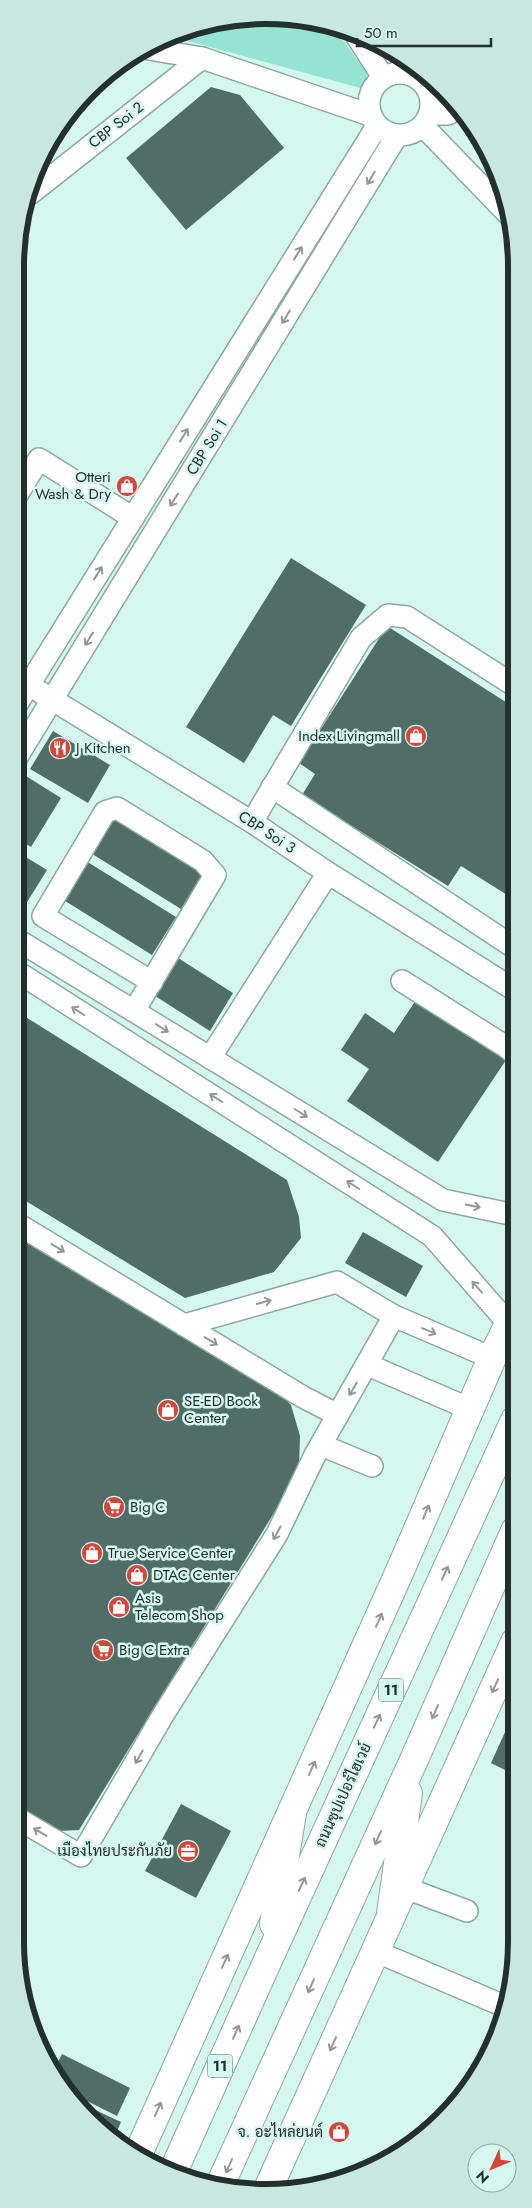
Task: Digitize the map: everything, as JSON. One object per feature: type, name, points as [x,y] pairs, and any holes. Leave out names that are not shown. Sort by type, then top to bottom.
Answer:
[{"type":"main road","points":[[140,2149],[292,1813],[492,1358],[508,1326]]},
{"type":"main road","name":"ถนนซุปเปอร์ไฮเวย์","points":[[175,2167],[508,1435]]},
{"type":"main road","points":[[222,2180],[413,1762],[508,1547]]},
{"type":"main road","points":[[270,2184],[508,1657]]},
{"type":"main road","points":[[391,1913],[413,1762]]},
{"type":"main road","points":[[268,1960],[292,1813]]},
{"type":"street","points":[[361,43],[383,77]]},
{"type":"street","points":[[157,50],[202,58],[373,121],[396,137],[412,134],[427,120],[452,111]]},
{"type":"street","name":"CBP Soi 2","points":[[37,188],[202,58]]},
{"type":"street","points":[[373,121],[368,98],[374,85],[383,77],[391,74],[405,73],[415,75]]},
{"type":"street","points":[[425,83],[430,93],[427,120],[501,205]]},
{"type":"street","name":"CBP Soi 1","points":[[24,680],[133,518],[240,345],[373,121]]},
{"type":"street","name":"CBP Soi 1","points":[[24,744],[396,137]]},
{"type":"street","points":[[240,345],[262,356]]},
{"type":"street","points":[[24,483],[39,459],[133,518]]},
{"type":"street","points":[[252,822],[361,638],[388,615],[408,617],[508,681]]},
{"type":"street","name":"CBP Soi 3","points":[[24,682],[252,822],[328,873],[508,986]]},
{"type":"street","points":[[272,787],[508,943]]},
{"type":"street","points":[[134,1011],[152,982],[216,875],[203,861],[117,808],[105,812],[43,916],[152,982]]},
{"type":"street","points":[[210,1058],[328,873]]},
{"type":"street","points":[[24,944],[442,1200],[508,1214]]},
{"type":"street","points":[[24,976],[432,1236],[508,1314]]},
{"type":"street","points":[[402,981],[508,1048]]},
{"type":"street","points":[[432,1236],[442,1200]]},
{"type":"street","points":[[24,1228],[304,1397],[338,1415]]},
{"type":"street","points":[[184,1325],[337,1282],[394,1316],[492,1358]]},
{"type":"street","points":[[24,1822],[81,1856],[163,1715],[277,1534],[321,1445],[368,1365],[394,1316]]},
{"type":"street","points":[[368,1365],[470,1409]]},
{"type":"street","points":[[321,1445],[372,1466]]},
{"type":"street","points":[[403,1887],[467,1911]]},
{"type":"street","points":[[375,1952],[500,2004]]},
{"type":"green space","points":[[250,24],[282,24],[329,32],[340,36],[367,73],[364,89],[181,39],[219,28]]},
{"type":"building","points":[[211,87],[240,95],[284,148],[186,230],[126,158]]},
{"type":"building","points":[[88,102],[90,104],[78,114]]},
{"type":"building","points":[[291,558],[366,605],[291,726],[273,715],[244,763],[186,727]]},
{"type":"building","name":"Index Livingmall","points":[[387,626],[508,704],[508,896],[461,866],[448,886],[302,795],[315,774],[299,763]]},
{"type":"building","points":[[53,731],[110,765],[88,803],[30,769]]},
{"type":"building","points":[[26,776],[61,798],[31,847],[24,843],[24,779]]},
{"type":"building","points":[[112,814],[205,871],[181,909],[89,852]]},
{"type":"building","points":[[24,856],[47,870],[24,907]]},
{"type":"building","points":[[86,861],[176,917],[152,955],[62,899]]},
{"type":"building","points":[[175,956],[233,993],[210,1031],[152,994]]},
{"type":"building","points":[[416,1000],[506,1060],[438,1162],[347,1101],[369,1069],[341,1050],[365,1013],[394,1033]]},
{"type":"building","points":[[24,1016],[287,1180],[299,1217],[301,1238],[274,1272],[185,1298],[24,1200]]},
{"type":"building","points":[[363,1232],[423,1266],[406,1297],[345,1263]]},
{"type":"building","name":"Big C Extra","points":[[24,1238],[270,1383],[291,1405],[300,1436],[299,1468],[285,1495],[79,1830],[58,1831],[24,1810]]},
{"type":"building","points":[[508,1725],[508,1772],[491,1763]]},
{"type":"building","name":"เมืองไทยประกันภัย","points":[[181,1804],[231,1831],[196,1898],[145,1871]]},
{"type":"building","points":[[62,2054],[130,2088],[117,2116],[81,2098],[57,2064]]},
{"type":"building","points":[[89,2107],[121,2122],[117,2132]]},
{"type":"place","name":"Otteri Wash & Dry","points":[[127,486]]},
{"type":"place","name":"Index Livingmall","points":[[416,736]]},
{"type":"place","name":"J Kitchen","points":[[60,748]]},
{"type":"place","name":"SE-ED Book Center","points":[[168,1410]]},
{"type":"place","name":"Big C","points":[[114,1507]]},
{"type":"place","name":"True Service Center","points":[[92,1553]]},
{"type":"place","name":"DTAC Center","points":[[137,1575]]},
{"type":"place","name":"Asis Telecom Shop","points":[[119,1607]]},
{"type":"place","name":"Big C Extra","points":[[103,1650]]},
{"type":"place","name":"เมืองไทยประกันภัย","points":[[188,1851]]},
{"type":"place","name":"จ. อะไหล่ยนต์","points":[[339,2132]]}]
